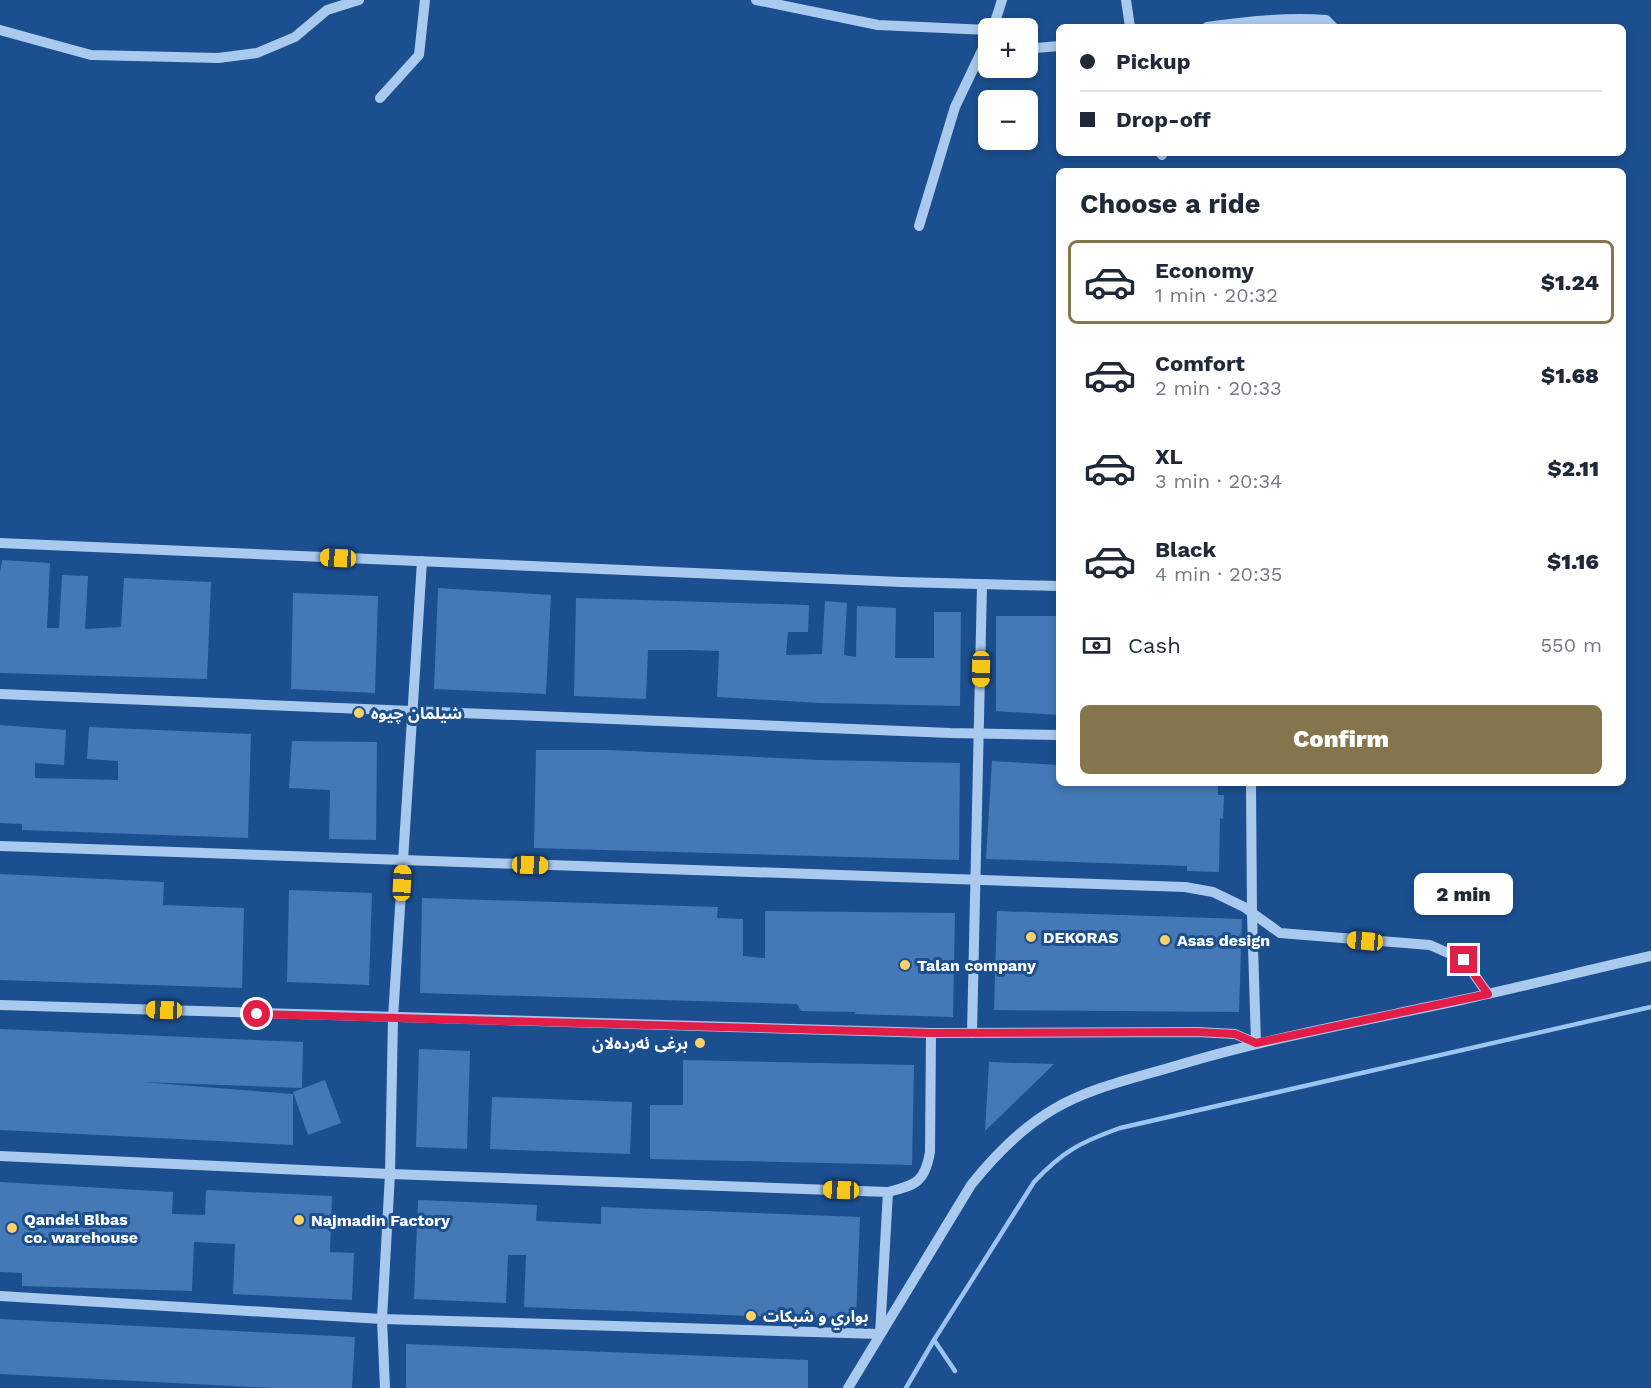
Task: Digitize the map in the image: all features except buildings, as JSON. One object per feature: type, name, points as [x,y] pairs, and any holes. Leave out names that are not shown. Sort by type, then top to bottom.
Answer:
[{"type":"street","points":[[0,30],[91,55],[218,58],[257,53],[295,37],[327,10],[359,0]]},
{"type":"street","points":[[380,98],[419,55],[425,0]]},
{"type":"street","points":[[756,0],[878,25],[978,30]]},
{"type":"street","points":[[996,18],[1002,0]]},
{"type":"street","points":[[1126,0],[1130,24]]},
{"type":"street","points":[[1226,24],[1294,18],[1326,20],[1330,24]]},
{"type":"street","points":[[1038,48],[1056,46]]},
{"type":"street","points":[[919,226],[955,107],[978,59]]},
{"type":"street","points":[[0,543],[1056,586]]},
{"type":"street","points":[[385,1388],[382,1318],[390,1174],[393,1018],[422,561]]},
{"type":"street","points":[[972,1033],[982,584]]},
{"type":"street","points":[[0,694],[1056,735]]},
{"type":"street","points":[[1251,786],[1256,1043]]},
{"type":"street","points":[[0,846],[1185,887],[1213,892],[1252,913],[1280,933],[1430,945],[1464,960],[1488,994]]},
{"type":"street","points":[[849,1388],[971,1185],[989,1162],[1031,1124],[1055,1108],[1080,1095],[1256,1043],[1488,994],[1651,956]]},
{"type":"street","points":[[0,1005],[931,1033],[1197,1032],[1235,1034],[1256,1043]]},
{"type":"street","points":[[0,1156],[390,1174],[888,1192],[910,1187],[920,1181],[927,1168],[930,1152],[931,1033]]},
{"type":"street","points":[[880,1334],[888,1192]]},
{"type":"street","points":[[0,1296],[382,1318],[880,1334]]},
{"type":"waterway","points":[[906,1388],[1034,1182],[1054,1162],[1083,1143],[1120,1128],[1651,1007]]},
{"type":"waterway","points":[[934,1340],[955,1371]]},
{"type":"place","name":"شيلمان چیوه","points":[[359,713]]},
{"type":"place","name":"DEKORAS","points":[[1031,937]]},
{"type":"place","name":"Asas design","points":[[1165,940]]},
{"type":"place","name":"Talan company","points":[[905,965]]},
{"type":"place","name":"برغی ئەردەلان","points":[[700,1043]]},
{"type":"place","name":"Najmadin Factory","points":[[299,1220]]},
{"type":"place","name":"Qandel Blbas co. warehouse","points":[[12,1228]]},
{"type":"place","name":"بواري و شبكات","points":[[751,1316]]},
{"type":"route","points":[[257,1014],[931,1033],[1197,1032],[1235,1034],[1256,1043],[1488,994],[1464,960]]}]
